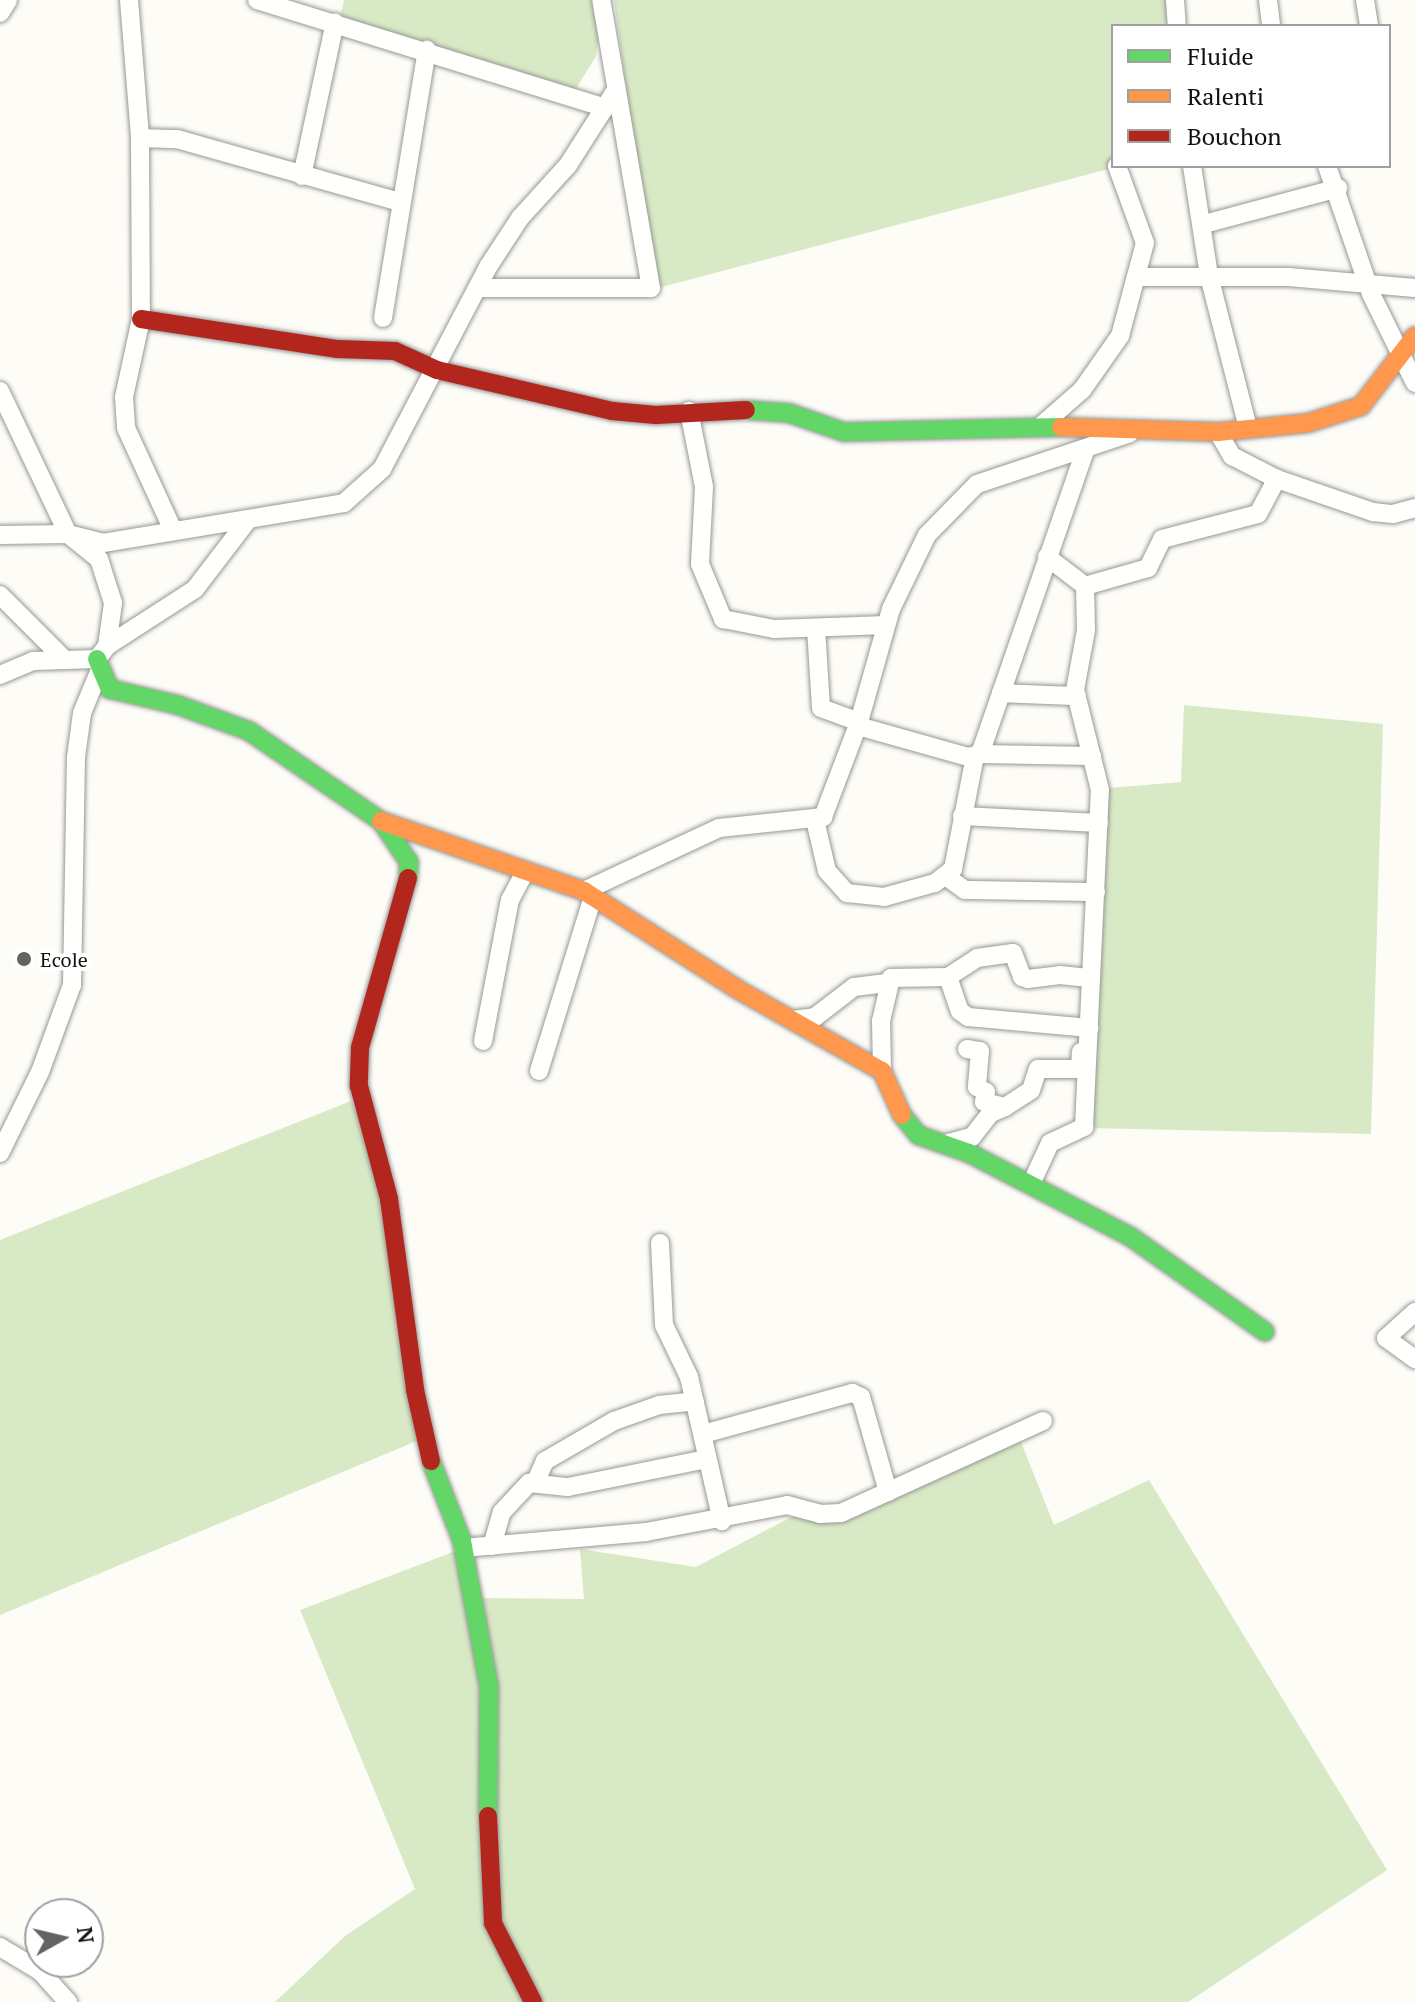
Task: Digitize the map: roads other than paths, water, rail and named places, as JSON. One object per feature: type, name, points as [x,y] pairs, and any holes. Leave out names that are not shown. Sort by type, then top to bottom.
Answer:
[{"type":"street","points":[[0,13],[8,0]]},
{"type":"street","points":[[129,0],[140,138],[141,319],[124,397],[126,428],[172,528]]},
{"type":"street","points":[[257,0],[427,50],[606,108]]},
{"type":"street","points":[[478,288],[651,288],[601,0]]},
{"type":"street","points":[[1175,0],[1177,24]]},
{"type":"street","points":[[1268,0],[1271,24]]},
{"type":"street","points":[[1365,0],[1369,24]]},
{"type":"street","points":[[302,176],[335,22]]},
{"type":"street","points":[[383,318],[427,50]]},
{"type":"street","points":[[0,535],[68,534],[103,543],[172,528],[247,521],[344,503],[382,469],[478,288],[520,218],[568,165],[616,90]]},
{"type":"street","points":[[140,138],[177,139],[400,202]]},
{"type":"street","points":[[1042,425],[1082,390],[1115,343],[1136,277],[1144,230],[1118,168]]},
{"type":"street","points":[[1192,168],[1204,224],[1209,276],[1248,428]]},
{"type":"street","points":[[1328,168],[1338,188],[1366,280],[1415,383]]},
{"type":"street","points":[[1204,224],[1338,188]]},
{"type":"street","points":[[1136,277],[1366,280],[1415,288]]},
{"type":"street","points":[[141,319],[338,349],[395,351],[437,370],[612,411],[656,415],[689,411],[789,413],[844,432],[1042,425],[1218,432],[1308,423],[1354,411],[1415,336]]},
{"type":"street","points":[[0,1153],[40,1072],[72,985],[76,757],[82,713],[101,659],[111,589],[99,559],[68,534],[2,396]]},
{"type":"street","points":[[689,411],[704,487],[700,564],[723,619],[774,629],[886,625]]},
{"type":"street","points":[[539,1071],[589,894],[719,828],[815,820],[827,809],[858,724],[901,581],[927,535],[977,484],[1138,430]]},
{"type":"street","points":[[1218,432],[1232,456],[1277,479],[1373,512],[1393,514],[1415,508]]},
{"type":"street","points":[[947,877],[978,755],[1085,450]]},
{"type":"street","points":[[1085,586],[1148,568],[1162,539],[1258,514],[1277,479]]},
{"type":"street","points":[[0,675],[33,661],[101,659],[195,589],[247,521]]},
{"type":"street","points":[[1047,557],[1085,586]]},
{"type":"street","points":[[1031,1184],[1050,1143],[1084,1127],[1100,790],[1077,696],[1086,630],[1085,586]]},
{"type":"street","points":[[0,595],[64,659]]},
{"type":"street","points":[[816,628],[821,708],[858,724],[978,755],[1092,756]]},
{"type":"street","points":[[101,659],[104,684],[119,693],[178,705],[249,731],[381,821],[589,894],[792,1020],[882,1071]]},
{"type":"street","points":[[1001,693],[1077,696]]},
{"type":"street","points":[[962,816],[1099,823]]},
{"type":"street","points":[[815,820],[827,871],[847,893],[884,897],[947,877]]},
{"type":"street","points":[[381,821],[399,842],[411,877],[363,1035],[359,1086],[389,1199],[406,1337],[430,1459],[463,1548],[489,1686],[487,1860],[493,1923],[533,2002]]},
{"type":"street","points":[[483,1041],[510,900],[525,872]]},
{"type":"street","points":[[947,877],[965,890],[1096,892]]},
{"type":"street","points":[[792,1020],[824,1011],[854,987],[887,983],[902,976],[948,977],[977,958],[1013,953],[1022,977],[1028,979],[1060,975],[1091,978]]},
{"type":"street","points":[[948,977],[960,1011],[968,1017],[1090,1028]]},
{"type":"street","points":[[887,983],[881,1021],[882,1071],[907,1125],[1031,1184],[1167,1259],[1265,1332]]},
{"type":"street","points":[[945,1144],[972,1137],[991,1113],[1031,1090],[1038,1069],[1080,1069],[1082,1036],[1090,1028]]},
{"type":"street","points":[[967,1049],[980,1051],[977,1087],[986,1092],[984,1102],[1005,1107]]},
{"type":"street","points":[[660,1243],[664,1325],[695,1401],[722,1521]]},
{"type":"street","points":[[1415,1312],[1386,1338],[1415,1359]]},
{"type":"street","points":[[703,1434],[852,1393],[861,1397],[888,1492]]},
{"type":"street","points":[[536,1481],[545,1461],[614,1421],[659,1405],[695,1401]]},
{"type":"street","points":[[463,1548],[722,1521],[787,1505],[820,1514],[841,1513],[1043,1421]]},
{"type":"street","points":[[492,1546],[502,1512],[522,1488],[536,1481],[568,1487],[707,1459]]},
{"type":"street","points":[[0,1947],[40,1971],[68,2002]]},
{"type":"place","name":"Ecole","points":[[24,959]]}]
